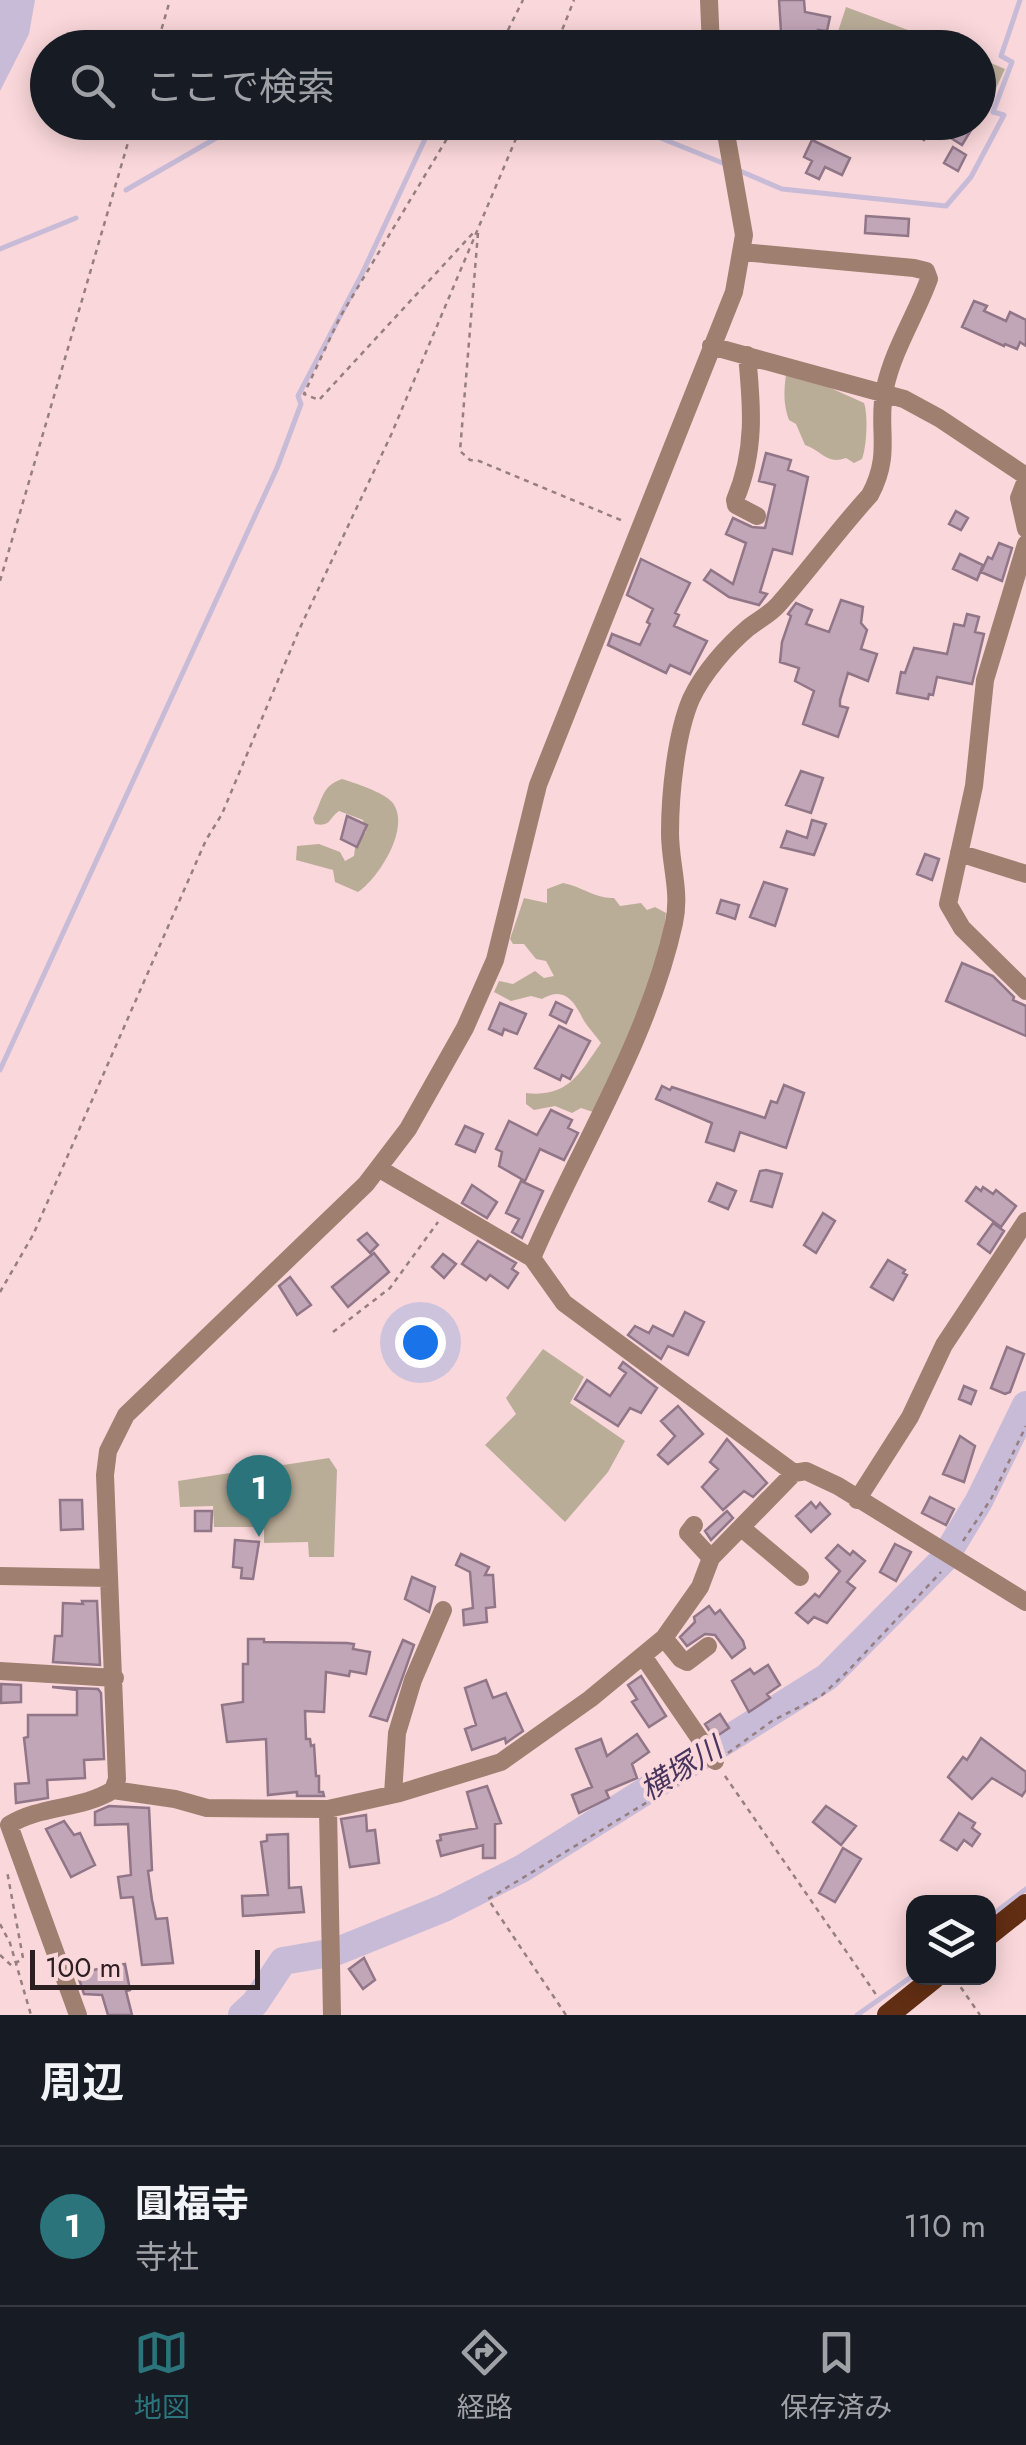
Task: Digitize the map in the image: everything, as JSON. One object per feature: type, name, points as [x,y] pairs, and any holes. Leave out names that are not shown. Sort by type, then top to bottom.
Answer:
[{"type":"main road","points":[[996,1929],[1026,1905]]},
{"type":"main road","points":[[888,2014],[925,1985]]},
{"type":"street","points":[[709,0],[710,30]]},
{"type":"street","points":[[113,1790],[119,1764],[106,1463],[112,1442],[126,1415],[366,1184],[408,1129],[465,1028],[494,960],[538,784],[734,292],[742,252],[740,200],[728,140]]},
{"type":"street","points":[[532,1258],[629,1050],[658,979],[675,921],[678,888],[670,833],[678,748],[692,697],[750,626],[778,605],[880,477],[884,458],[884,393],[891,367],[929,279],[926,271],[742,252]]},
{"type":"street","points":[[712,346],[904,399],[939,418],[1026,478],[1019,498],[1026,530]]},
{"type":"street","points":[[747,355],[752,436],[750,458],[735,500],[736,505],[758,516]]},
{"type":"street","points":[[1024,987],[962,928],[948,904],[974,786],[985,680],[1026,544]]},
{"type":"street","points":[[959,853],[1026,874]]},
{"type":"street","points":[[378,1168],[532,1258],[564,1304],[794,1473]]},
{"type":"street","points":[[857,1500],[910,1417],[944,1345],[1026,1220]]},
{"type":"street","points":[[78,2015],[4,1824],[96,1800],[113,1790],[207,1808],[328,1809],[502,1762],[590,1699],[664,1638],[700,1586],[712,1558],[794,1473],[816,1474],[1026,1602]]},
{"type":"street","points":[[694,1525],[688,1533],[712,1558]]},
{"type":"street","points":[[743,1528],[800,1577]]},
{"type":"street","points":[[0,1576],[109,1578]]},
{"type":"street","points":[[393,1794],[398,1733],[413,1680],[443,1610]]},
{"type":"street","points":[[664,1638],[687,1662],[708,1646]]},
{"type":"street","points":[[644,1656],[716,1761]]},
{"type":"street","points":[[0,1671],[114,1678]]},
{"type":"street","points":[[328,1809],[332,2015]]},
{"type":"path","points":[[161,30],[170,0]]},
{"type":"path","points":[[508,30],[523,0]]},
{"type":"path","points":[[562,30],[574,0]]},
{"type":"path","points":[[0,581],[129,140]]},
{"type":"path","points":[[446,140],[340,318],[304,394],[319,400],[478,227]]},
{"type":"path","points":[[0,1292],[33,1235],[198,857],[222,814],[299,630],[391,435],[515,140]]},
{"type":"path","points":[[478,227],[460,451],[470,460],[641,529]]},
{"type":"path","points":[[333,1332],[390,1288],[446,1209]]},
{"type":"path","points":[[566,2015],[488,1899],[716,1761],[772,1721],[821,1696],[952,1558],[991,1499],[1026,1426]]},
{"type":"path","points":[[716,1761],[888,2014]]},
{"type":"path","points":[[5,1864],[23,1945],[24,1958],[17,1966]]},
{"type":"path","points":[[0,1924],[31,2015]]},
{"type":"path","points":[[0,1955],[17,1966]]},
{"type":"path","points":[[959,1985],[980,2015]]},
{"type":"shaded area","points":[[0,0],[35,0],[29,34],[0,91]]},
{"type":"shaded area","points":[[846,7],[908,30],[839,30]]},
{"type":"shaded area","points":[[996,65],[1005,69],[996,88]]},
{"type":"shaded area","points":[[786,374],[815,381],[864,403],[862,459],[854,463],[846,458],[834,460],[805,445],[787,414]]},
{"type":"shaded area","points":[[342,779],[382,795],[397,812],[396,837],[390,851],[358,892],[335,882],[333,870],[296,860],[297,846],[319,844],[340,852],[345,861],[354,856],[356,840],[366,832],[363,820],[339,811],[324,824],[315,824],[313,818],[326,790]]},
{"type":"shaded area","points":[[563,883],[614,898],[620,906],[641,903],[647,910],[655,907],[666,913],[657,991],[593,1112],[581,1108],[572,1113],[555,1106],[534,1110],[526,1104],[526,1093],[552,1092],[571,1081],[601,1043],[574,1004],[561,994],[511,1001],[494,992],[499,981],[513,984],[535,971],[544,978],[554,976],[546,961],[536,959],[524,944],[513,944],[510,939],[524,898],[547,903],[547,889]]},
{"type":"shaded area","points":[[543,1349],[584,1377],[570,1403],[625,1441],[608,1472],[565,1522],[485,1445],[516,1414],[506,1398]]},
{"type":"shaded area","points":[[329,1458],[337,1470],[334,1557],[309,1557],[308,1542],[264,1543],[264,1527],[214,1527],[213,1506],[180,1507],[178,1481]]},
{"type":"building","points":[[779,0],[804,0],[805,12],[830,17],[827,30],[781,30]]},
{"type":"building","points":[[812,140],[850,158],[842,175],[825,167],[819,179],[806,173],[812,161],[804,157]]},
{"type":"building","points":[[953,147],[966,155],[958,171],[944,163]]},
{"type":"building","points":[[866,216],[909,219],[908,236],[865,233]]},
{"type":"building","points":[[974,301],[987,306],[984,311],[1006,321],[1010,312],[1026,320],[1026,346],[1020,342],[1017,349],[1004,346],[962,327]]},
{"type":"building","points":[[766,453],[791,460],[788,470],[808,477],[792,554],[773,549],[760,592],[767,594],[759,605],[729,597],[704,580],[711,570],[733,584],[746,543],[726,534],[733,518],[765,528],[775,485],[759,481]]},
{"type":"building","points":[[956,511],[968,518],[961,530],[949,524]]},
{"type":"building","points":[[999,543],[1012,548],[1002,581],[981,572]]},
{"type":"building","points":[[960,554],[983,565],[977,580],[953,569]]},
{"type":"building","points":[[641,559],[690,583],[675,613],[679,615],[674,626],[707,641],[690,674],[670,665],[666,673],[608,645],[612,634],[640,645],[650,624],[647,622],[653,609],[627,595]]},
{"type":"building","points":[[841,600],[863,607],[861,623],[867,630],[861,649],[877,654],[868,681],[848,673],[840,706],[848,708],[838,737],[803,724],[814,691],[795,681],[799,668],[780,662],[791,616],[788,614],[796,603],[812,610],[806,624],[829,632]]},
{"type":"building","points":[[967,614],[979,617],[975,632],[984,634],[972,684],[937,677],[933,695],[929,694],[928,699],[897,693],[901,672],[905,673],[914,648],[947,654],[954,624],[964,626]]},
{"type":"building","points":[[801,771],[823,778],[811,813],[786,805]]},
{"type":"building","points":[[347,816],[367,825],[357,847],[341,839]]},
{"type":"building","points":[[812,820],[826,824],[814,855],[781,847],[787,831],[807,838]]},
{"type":"building","points":[[925,854],[939,859],[932,880],[917,874]]},
{"type":"building","points":[[764,882],[787,889],[775,926],[750,917]]},
{"type":"building","points":[[721,900],[739,905],[735,919],[717,913]]},
{"type":"building","points":[[962,963],[993,976],[1013,1000],[1026,1006],[1026,1036],[946,1001]]},
{"type":"building","points":[[556,1002],[572,1010],[566,1023],[550,1015]]},
{"type":"building","points":[[500,1003],[526,1014],[517,1034],[504,1029],[502,1035],[489,1029]]},
{"type":"building","points":[[559,1026],[590,1041],[570,1079],[562,1075],[560,1080],[535,1068]]},
{"type":"building","points":[[784,1085],[804,1093],[786,1148],[740,1132],[734,1151],[706,1142],[712,1123],[656,1099],[662,1086],[670,1090],[672,1087],[765,1118],[771,1101],[777,1103]]},
{"type":"building","points":[[551,1110],[572,1120],[568,1128],[578,1133],[564,1160],[540,1149],[525,1181],[499,1166],[502,1152],[496,1149],[509,1121],[537,1135]]},
{"type":"building","points":[[465,1126],[483,1134],[475,1152],[456,1144]]},
{"type":"building","points":[[760,1171],[782,1174],[772,1207],[751,1201]]},
{"type":"building","points":[[521,1181],[543,1191],[522,1238],[512,1232],[519,1219],[506,1213]]},
{"type":"building","points":[[717,1183],[736,1191],[728,1209],[709,1201]]},
{"type":"building","points":[[472,1185],[497,1202],[487,1218],[462,1203]]},
{"type":"building","points":[[976,1187],[993,1194],[996,1190],[1016,1206],[1001,1227],[966,1201]]},
{"type":"building","points":[[823,1213],[835,1221],[816,1253],[804,1245]]},
{"type":"building","points":[[993,1223],[1004,1231],[990,1253],[978,1244]]},
{"type":"building","points":[[367,1233],[378,1245],[370,1253],[358,1240]]},
{"type":"building","points":[[478,1241],[516,1263],[512,1269],[518,1273],[508,1288],[490,1275],[486,1280],[462,1264]]},
{"type":"building","points":[[374,1253],[389,1272],[348,1307],[332,1287]]},
{"type":"building","points":[[443,1254],[456,1264],[444,1278],[432,1267]]},
{"type":"building","points":[[888,1260],[907,1275],[893,1300],[871,1287]]},
{"type":"building","points":[[290,1277],[311,1305],[297,1315],[279,1286]]},
{"type":"building","points":[[685,1312],[704,1322],[688,1355],[668,1346],[661,1359],[628,1335],[635,1326],[649,1333],[653,1326],[673,1336]]},
{"type":"building","points":[[1007,1347],[1024,1354],[1010,1392],[1005,1394],[991,1388]]},
{"type":"building","points":[[623,1362],[657,1388],[641,1413],[630,1408],[618,1426],[575,1399],[587,1380],[610,1396],[626,1373],[619,1368]]},
{"type":"building","points":[[964,1386],[976,1391],[971,1404],[959,1399]]},
{"type":"building","points":[[678,1406],[703,1434],[668,1464],[658,1455],[675,1436],[661,1421]]},
{"type":"building","points":[[960,1436],[975,1446],[964,1482],[943,1474]]},
{"type":"building","points":[[727,1439],[767,1483],[753,1497],[744,1491],[723,1510],[702,1487],[718,1469],[710,1462]]},
{"type":"building","points":[[930,1497],[954,1509],[946,1525],[922,1513]]},
{"type":"building","points":[[60,1500],[82,1500],[83,1529],[61,1530]]},
{"type":"building","points":[[811,1502],[816,1508],[820,1503],[830,1514],[811,1532],[796,1516]]},
{"type":"building","points":[[195,1511],[212,1511],[211,1531],[195,1531]]},
{"type":"building","points":[[727,1511],[733,1518],[711,1540],[705,1531]]},
{"type":"building","points":[[235,1540],[259,1542],[253,1579],[241,1578],[242,1568],[233,1567]]},
{"type":"building","points":[[895,1544],[911,1552],[896,1581],[880,1572]]},
{"type":"building","points":[[838,1545],[865,1561],[847,1582],[855,1588],[827,1623],[814,1617],[808,1623],[796,1613],[815,1594],[819,1597],[840,1571],[826,1558]]},
{"type":"building","points":[[461,1554],[489,1567],[485,1575],[493,1575],[495,1607],[486,1608],[487,1622],[464,1625],[463,1610],[473,1608],[470,1572],[456,1565]]},
{"type":"building","points":[[412,1577],[435,1587],[429,1612],[405,1599]]},
{"type":"building","points":[[82,1601],[97,1601],[100,1665],[53,1662],[55,1636],[62,1636],[63,1603],[83,1604]]},
{"type":"building","points":[[709,1606],[715,1614],[720,1610],[743,1641],[745,1648],[732,1658],[715,1635],[705,1634],[687,1646],[680,1637],[695,1622],[694,1617]]},
{"type":"building","points":[[248,1639],[347,1643],[354,1644],[353,1649],[370,1652],[366,1674],[326,1672],[324,1712],[305,1711],[306,1739],[314,1745],[319,1792],[324,1796],[297,1796],[297,1792],[268,1795],[266,1739],[227,1742],[222,1705],[243,1702],[243,1664],[248,1664]]},
{"type":"building","points":[[403,1640],[414,1645],[387,1721],[370,1716]]},
{"type":"building","points":[[768,1665],[780,1685],[767,1694],[770,1698],[749,1712],[732,1681],[750,1669],[754,1674]]},
{"type":"building","points":[[641,1676],[666,1716],[649,1727],[632,1702],[637,1699],[628,1685]]},
{"type":"building","points":[[486,1680],[493,1698],[506,1693],[523,1731],[506,1743],[505,1738],[472,1750],[465,1729],[476,1725],[465,1688]]},
{"type":"building","points":[[1,1684],[21,1685],[21,1702],[1,1703]]},
{"type":"building","points":[[52,1687],[98,1689],[101,1693],[104,1759],[84,1760],[85,1778],[47,1780],[48,1798],[16,1803],[15,1784],[29,1783],[24,1738],[28,1737],[28,1715],[77,1715],[77,1690]]},
{"type":"building","points":[[720,1714],[729,1728],[714,1738],[705,1724]]},
{"type":"building","points":[[637,1734],[649,1752],[632,1764],[637,1778],[606,1791],[609,1798],[579,1813],[572,1795],[592,1787],[576,1749],[601,1739],[607,1756]]},
{"type":"building","points":[[981,1738],[1026,1772],[1022,1796],[992,1778],[972,1799],[948,1777],[963,1757],[967,1760]]},
{"type":"building","points":[[487,1786],[501,1823],[495,1824],[495,1858],[483,1858],[483,1845],[441,1856],[437,1841],[441,1840],[440,1835],[477,1828],[467,1792]]},
{"type":"building","points":[[109,1806],[149,1808],[152,1870],[148,1871],[152,1900],[156,1919],[167,1918],[173,1963],[142,1965],[133,1897],[121,1898],[118,1877],[131,1875],[128,1824],[95,1825],[95,1812]]},
{"type":"building","points":[[826,1806],[856,1826],[841,1845],[813,1822]]},
{"type":"building","points":[[959,1813],[975,1823],[972,1828],[980,1834],[972,1846],[964,1840],[957,1850],[941,1840]]},
{"type":"building","points":[[366,1815],[367,1831],[375,1830],[379,1863],[350,1867],[341,1819]]},
{"type":"building","points":[[64,1821],[74,1835],[80,1833],[95,1865],[71,1877],[46,1829]]},
{"type":"building","points":[[288,1834],[289,1888],[301,1887],[304,1912],[243,1916],[242,1896],[268,1895],[261,1842],[267,1841],[267,1835]]},
{"type":"building","points":[[843,1848],[861,1859],[835,1902],[819,1893]]},
{"type":"building","points":[[364,1958],[375,1980],[363,1989],[349,1969]]},
{"type":"building","points":[[125,1964],[132,2015],[108,2015],[102,1995],[84,1994],[77,1973]]},
{"type":"waterway","points":[[996,104],[1012,62],[1001,56],[1020,0]]},
{"type":"waterway","points":[[996,113],[1004,115],[996,130]]},
{"type":"waterway","points":[[126,190],[213,140]]},
{"type":"waterway","points":[[0,1070],[277,468],[301,404],[298,396],[361,276],[425,140]]},
{"type":"waterway","points":[[666,140],[725,164]]},
{"type":"waterway","points":[[740,171],[782,189],[946,206],[971,177],[991,140]]},
{"type":"waterway","points":[[0,249],[76,218]]},
{"type":"waterway","name":"横塚川","points":[[242,2015],[255,2003],[283,1961],[335,1952],[444,1908],[523,1868],[827,1677],[944,1559],[979,1501],[1026,1405]]},
{"type":"waterway","points":[[996,1912],[1026,1889]]},
{"type":"waterway","points":[[857,2015],[906,1981]]},
{"type":"place","name":"圓福寺","points":[[259,1537]]}]
